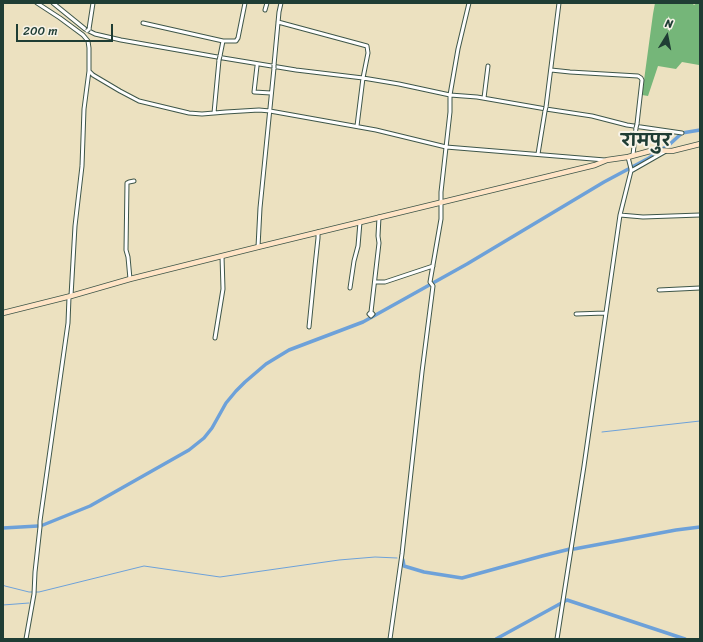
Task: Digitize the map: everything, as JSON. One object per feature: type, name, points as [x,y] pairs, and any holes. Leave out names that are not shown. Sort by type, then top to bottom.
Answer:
[{"type":"main road","points":[[3,314],[70,297],[130,279],[594,165],[607,160],[628,157],[654,150],[672,151],[700,144]]},
{"type":"street","points":[[26,639],[34,592],[40,521],[68,323],[75,226],[82,166],[84,109],[90,71],[88,41],[83,35],[37,3]]},
{"type":"street","points":[[53,3],[85,29],[95,34],[223,58],[296,70],[363,78],[592,116],[628,125],[682,133]]},
{"type":"street","points":[[83,35],[88,30],[93,3]]},
{"type":"street","points":[[143,23],[223,41],[236,42],[245,3]]},
{"type":"street","points":[[265,10],[267,3]]},
{"type":"street","points":[[258,247],[260,208],[281,3]]},
{"type":"street","points":[[390,639],[409,498],[432,294],[432,286],[430,282],[441,219],[441,192],[450,112],[450,93],[458,48],[469,3]]},
{"type":"street","points":[[538,154],[551,70],[559,3]]},
{"type":"street","points":[[278,22],[367,46],[368,53],[363,78],[357,126]]},
{"type":"street","points":[[214,113],[219,60],[223,41]]},
{"type":"street","points":[[257,66],[254,92],[272,93]]},
{"type":"street","points":[[484,98],[488,66]]},
{"type":"street","points":[[551,70],[638,76],[641,78],[642,80],[633,155]]},
{"type":"street","points":[[90,71],[99,79],[139,101],[189,113],[202,114],[259,110],[270,111],[357,126],[446,147],[607,160]]},
{"type":"street","points":[[631,170],[665,150]]},
{"type":"street","points":[[557,639],[584,466],[620,215],[631,170],[628,157]]},
{"type":"street","points":[[130,279],[126,250],[127,183],[134,181]]},
{"type":"street","points":[[620,215],[643,217],[700,215]]},
{"type":"street","points":[[371,312],[379,243],[379,217]]},
{"type":"street","points":[[350,288],[358,246],[360,222]]},
{"type":"street","points":[[308,327],[318,232]]},
{"type":"street","points":[[215,338],[223,289],[222,256]]},
{"type":"street","points":[[375,282],[385,282],[433,266]]},
{"type":"street","points":[[659,290],[700,288]]},
{"type":"street","points":[[576,314],[605,313]]},
{"type":"green space","points":[[655,3],[692,3],[694,5],[700,3],[700,73],[699,65],[682,62],[676,69],[658,66],[648,96],[642,95]]},
{"type":"waterway","points":[[43,525],[90,506],[189,450],[204,438],[212,428],[226,403],[236,391],[266,364],[289,350],[363,322],[467,264],[604,182],[649,158],[670,144],[682,133],[700,130]]},
{"type":"waterway","points":[[602,432],[700,421]]},
{"type":"waterway","points":[[3,528],[38,526]]},
{"type":"waterway","points":[[574,549],[700,527]]},
{"type":"waterway","points":[[403,560],[404,566],[424,572],[462,578],[570,549]]},
{"type":"waterway","points":[[3,585],[29,592],[39,592],[144,566],[220,577],[339,560],[375,557],[397,558]]},
{"type":"waterway","points":[[496,639],[567,600],[685,639]]},
{"type":"waterway","points":[[3,605],[29,603]]},
{"type":"district","name":"रामपुर","points":[[646,142]]}]
